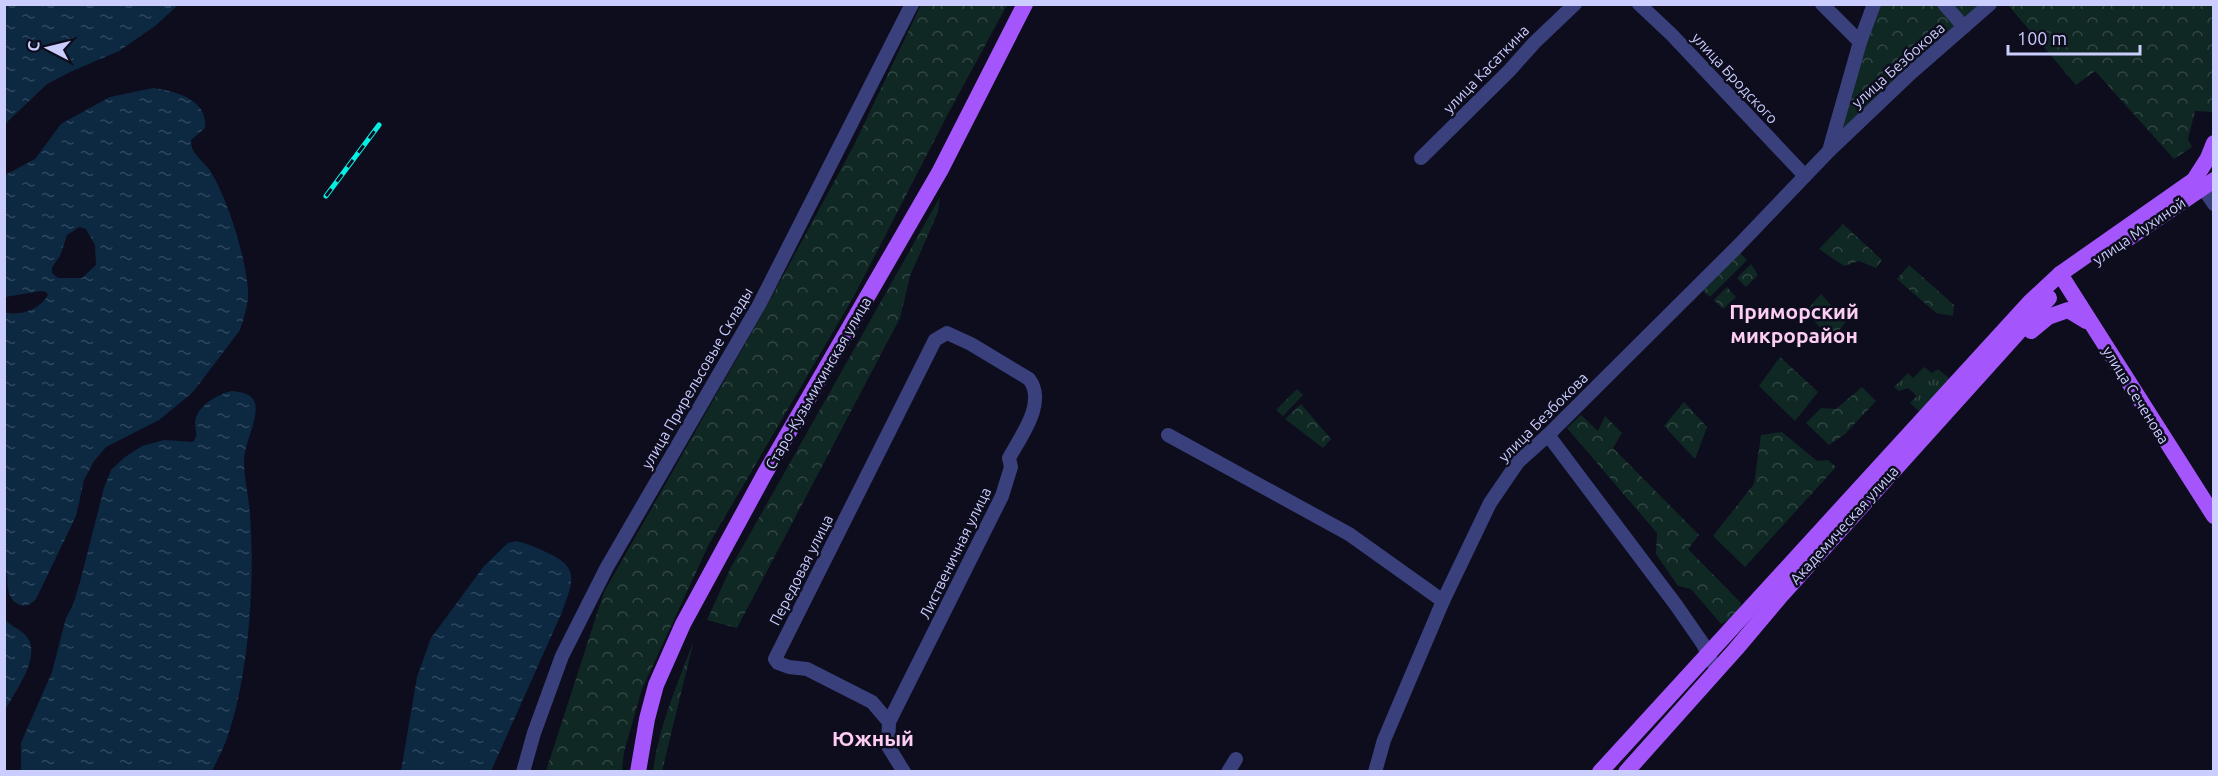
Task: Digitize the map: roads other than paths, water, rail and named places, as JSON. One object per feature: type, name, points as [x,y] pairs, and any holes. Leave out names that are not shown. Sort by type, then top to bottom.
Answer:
[{"type":"main road","name":"Старо-Кузьмихинская улица","points":[[638,771],[647,718],[656,685],[697,597],[764,475],[940,171],[1025,4]]},
{"type":"main road","points":[[2204,183],[2208,158],[2214,143]]},
{"type":"main road","name":"улица Мухиной","points":[[2062,278],[2204,183]]},
{"type":"main road","points":[[1600,771],[2031,301],[2062,278]]},
{"type":"main road","name":"улица Сеченова","points":[[2062,278],[2211,508]]},
{"type":"main road","name":"Академическая улица","points":[[1626,771],[1984,369],[2062,278]]},
{"type":"main road","points":[[1984,369],[2048,317],[2068,309],[2093,327]]},
{"type":"street","name":"улица Прирельсовые Склады","points":[[523,771],[534,733],[562,657],[607,567],[759,306],[912,4]]},
{"type":"street","name":"улица Касаткина","points":[[1421,158],[1575,4]]},
{"type":"street","name":"улица Бродского","points":[[1639,4],[1672,35],[1805,176]]},
{"type":"street","points":[[1822,4],[1860,42]]},
{"type":"street","name":"улица Безбокова","points":[[1829,151],[1860,42],[1874,4]]},
{"type":"street","points":[[1944,4],[1964,27]]},
{"type":"street","name":"улица Безбокова","points":[[1375,771],[1384,740],[1443,601],[1490,503],[1518,462],[1548,435],[1829,151],[1990,4]]},
{"type":"street","points":[[2204,183],[2214,204]]},
{"type":"street","name":"Передовая улица","points":[[889,722],[872,702],[807,669],[778,663],[775,658],[935,340],[947,333],[971,344],[1029,379],[1037,394]]},
{"type":"street","name":"Лиственичная улица","points":[[889,722],[1002,496],[1011,467],[1009,458],[1035,407],[1037,394]]},
{"type":"street","points":[[1168,435],[1349,534],[1443,601]]},
{"type":"street","points":[[1548,435],[1676,605],[1709,653],[1716,672]]},
{"type":"street","points":[[1518,462],[1538,452],[1560,450]]},
{"type":"street","points":[[889,722],[888,746],[904,771]]},
{"type":"street","points":[[1228,771],[1236,759]]},
{"type":"water","points":[[5,4],[178,5],[155,26],[119,51],[47,84],[5,124]]},
{"type":"water","points":[[153,88],[180,94],[196,103],[201,110],[205,118],[205,128],[191,140],[191,145],[212,174],[230,214],[246,276],[247,305],[240,330],[193,392],[159,420],[106,447],[94,461],[84,480],[76,516],[36,599],[32,603],[23,605],[15,602],[9,594],[5,569],[5,312],[29,311],[45,300],[48,295],[41,291],[5,297],[5,175],[35,159],[61,124],[110,97]],"holes":[[[79,227],[86,229],[95,245],[96,265],[82,278],[58,278],[52,273],[52,267],[60,256],[67,235]]]},
{"type":"water","points":[[232,391],[251,397],[256,409],[244,461],[251,541],[251,598],[241,687],[235,714],[212,771],[21,771],[21,743],[52,672],[111,470],[142,446],[164,440],[193,442],[196,437],[195,423],[199,411],[214,398]]},
{"type":"water","points":[[517,541],[537,548],[566,564],[570,571],[571,585],[562,612],[491,771],[401,771],[417,677],[431,638],[484,566],[508,543]]},
{"type":"water","points":[[5,620],[27,637],[31,645],[31,654],[25,675],[5,710]]},
{"type":"railway","points":[[326,196],[379,125]]},
{"type":"district","name":"Приморский микрорайон","points":[[1794,323]]},
{"type":"district","name":"Южный","points":[[873,738]]}]
